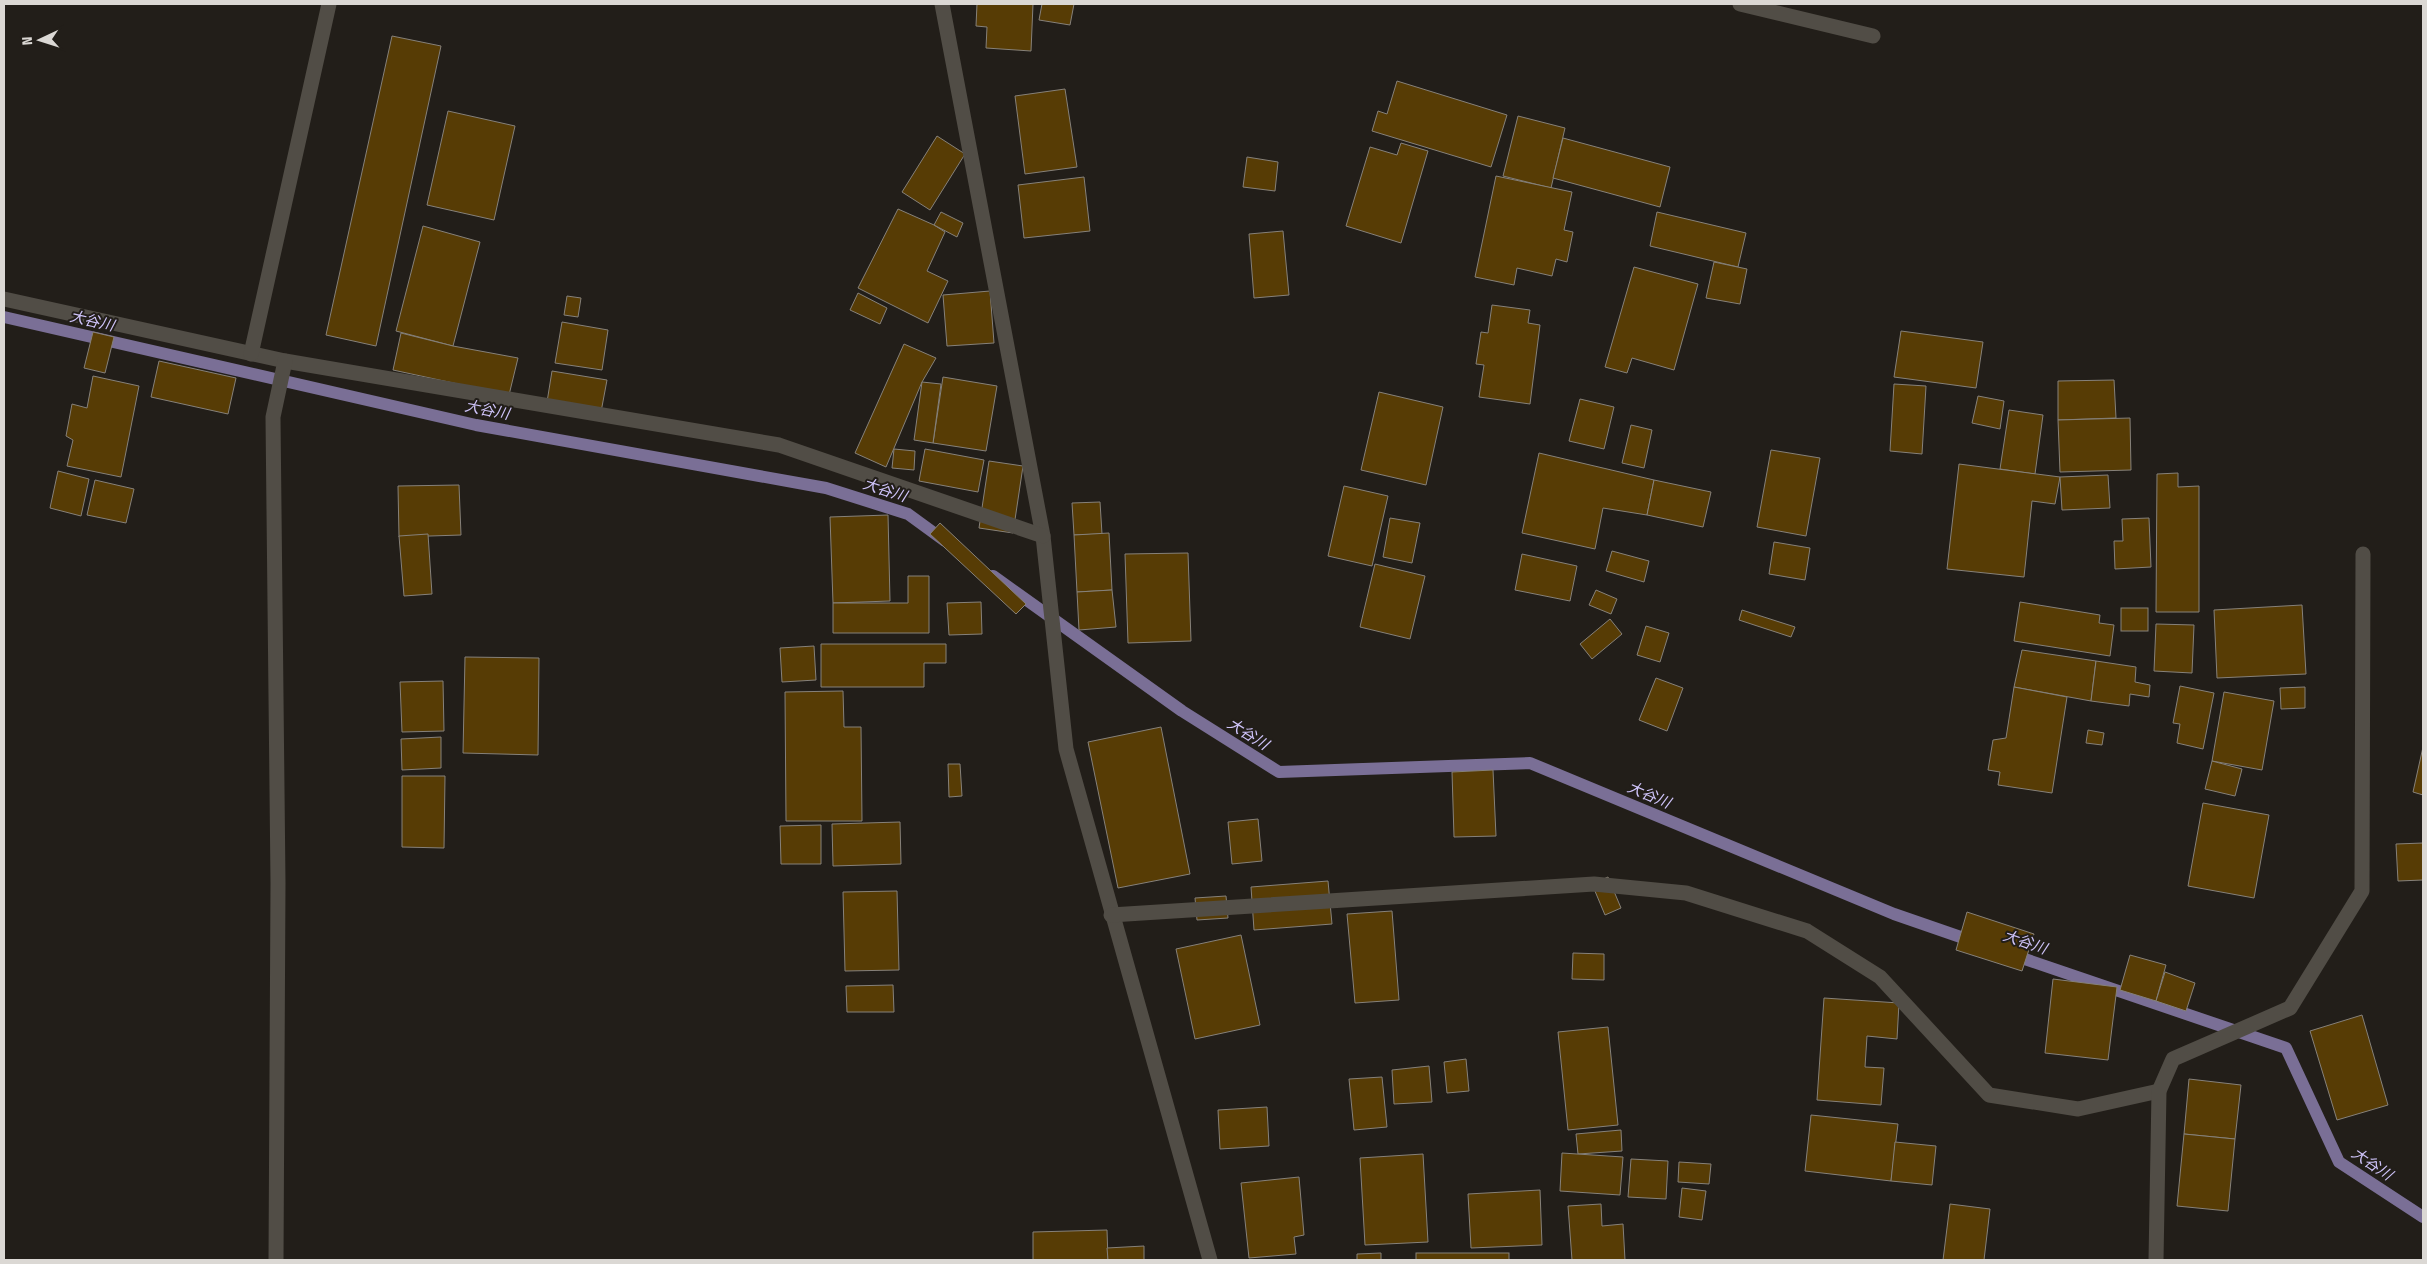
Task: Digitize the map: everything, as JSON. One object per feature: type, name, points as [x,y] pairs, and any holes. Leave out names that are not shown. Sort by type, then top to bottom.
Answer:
[{"type":"street","points":[[251,354],[329,4]]},
{"type":"street","points":[[942,4],[1043,536],[1066,749],[1111,915],[1210,1260]]},
{"type":"street","points":[[1740,4],[1873,36]]},
{"type":"street","points":[[4,299],[285,361],[779,445],[1043,536]]},
{"type":"street","points":[[276,1260],[278,873],[273,416],[285,361]]},
{"type":"street","points":[[2156,1260],[2159,1091],[2173,1059],[2290,1008],[2362,891],[2363,554]]},
{"type":"street","points":[[1111,915],[1594,884],[1686,893],[1807,932],[1880,977],[1989,1095],[2078,1109],[2159,1091]]},
{"type":"building","points":[[977,4],[1033,4],[1031,51],[986,48],[987,27],[976,26]]},
{"type":"building","points":[[1042,4],[1074,4],[1070,25],[1039,20]]},
{"type":"building","points":[[392,36],[441,46],[376,346],[326,335]]},
{"type":"building","points":[[1397,81],[1507,115],[1491,167],[1372,131],[1378,111],[1387,114]]},
{"type":"building","points":[[1065,89],[1077,167],[1025,174],[1015,96]]},
{"type":"building","points":[[448,111],[515,126],[494,220],[427,205]]},
{"type":"building","points":[[1518,116],[1565,128],[1551,188],[1503,176]]},
{"type":"building","points":[[937,136],[965,154],[930,210],[902,192]]},
{"type":"building","points":[[1563,138],[1670,167],[1660,207],[1553,178]]},
{"type":"building","points":[[1401,143],[1428,151],[1401,243],[1346,226],[1370,147],[1397,155]]},
{"type":"building","points":[[1247,157],[1278,162],[1275,191],[1243,187]]},
{"type":"building","points":[[1496,176],[1572,192],[1564,230],[1573,232],[1567,262],[1556,259],[1552,276],[1517,268],[1514,285],[1475,277]]},
{"type":"building","points":[[1084,177],[1090,231],[1024,238],[1018,185]]},
{"type":"building","points":[[898,209],[945,232],[927,271],[948,281],[928,323],[858,288]]},
{"type":"building","points":[[941,212],[963,223],[957,237],[934,225]]},
{"type":"building","points":[[1657,212],[1746,233],[1738,267],[1650,246]]},
{"type":"building","points":[[423,226],[480,242],[453,346],[396,331]]},
{"type":"building","points":[[1283,231],[1289,295],[1254,298],[1249,234]]},
{"type":"building","points":[[1714,262],[1747,269],[1740,304],[1706,298]]},
{"type":"building","points":[[1634,267],[1698,284],[1674,370],[1632,358],[1627,373],[1605,367]]},
{"type":"building","points":[[990,291],[994,343],[947,346],[943,295]]},
{"type":"building","points":[[858,293],[887,308],[880,324],[850,310]]},
{"type":"building","points":[[567,296],[581,298],[578,317],[564,315]]},
{"type":"building","points":[[1492,305],[1530,310],[1528,323],[1540,325],[1530,404],[1479,397],[1484,365],[1476,364],[1481,332],[1488,333]]},
{"type":"building","points":[[562,322],[608,330],[602,370],[555,363]]},
{"type":"building","points":[[1901,331],[1983,342],[1976,388],[1894,377]]},
{"type":"building","points":[[93,332],[114,337],[105,373],[84,368]]},
{"type":"building","points":[[401,333],[453,346],[518,358],[509,395],[393,370]]},
{"type":"building","points":[[904,344],[936,358],[922,382],[886,467],[855,453]]},
{"type":"building","points":[[159,361],[236,378],[228,414],[151,397]]},
{"type":"building","points":[[552,371],[607,380],[601,412],[547,402]]},
{"type":"building","points":[[93,376],[139,386],[121,477],[67,466],[73,440],[66,436],[72,404],[87,408]]},
{"type":"building","points":[[943,377],[997,386],[986,451],[933,443]]},
{"type":"building","points":[[2114,380],[2116,418],[2058,420],[2058,381]]},
{"type":"building","points":[[922,382],[941,384],[933,443],[914,440]]},
{"type":"building","points":[[1894,384],[1926,386],[1922,454],[1890,451]]},
{"type":"building","points":[[1379,392],[1443,407],[1426,485],[1361,470]]},
{"type":"building","points":[[1978,396],[2004,401],[2000,429],[1972,423]]},
{"type":"building","points":[[1580,399],[1614,407],[1604,449],[1569,441]]},
{"type":"building","points":[[2009,410],[2043,415],[2035,474],[2000,469]]},
{"type":"building","points":[[2130,418],[2131,470],[2060,472],[2058,420]]},
{"type":"building","points":[[1631,425],[1652,430],[1644,468],[1622,463]]},
{"type":"building","points":[[894,449],[915,451],[914,470],[892,468]]},
{"type":"building","points":[[925,449],[984,460],[978,492],[919,481]]},
{"type":"building","points":[[1771,450],[1820,458],[1806,536],[1757,527]]},
{"type":"building","points":[[1539,453],[1654,480],[1647,515],[1603,508],[1595,549],[1522,533]]},
{"type":"building","points":[[989,461],[1023,466],[1013,533],[979,528]]},
{"type":"building","points":[[1959,464],[2060,477],[2055,504],[2032,501],[2024,577],[1947,569]]},
{"type":"building","points":[[58,471],[89,479],[81,516],[50,508]]},
{"type":"building","points":[[2178,473],[2178,487],[2199,486],[2199,612],[2156,612],[2157,474]]},
{"type":"building","points":[[2108,475],[2110,508],[2062,510],[2060,477]]},
{"type":"building","points":[[95,480],[134,489],[126,523],[87,515]]},
{"type":"building","points":[[1654,480],[1711,492],[1703,527],[1647,515]]},
{"type":"building","points":[[459,485],[461,535],[399,537],[398,486]]},
{"type":"building","points":[[1344,486],[1388,496],[1372,566],[1328,556]]},
{"type":"building","points":[[1100,502],[1102,534],[1074,535],[1072,503]]},
{"type":"building","points":[[888,515],[890,601],[833,603],[830,517]]},
{"type":"building","points":[[1390,518],[1420,523],[1412,563],[1383,557]]},
{"type":"building","points":[[2149,518],[2151,567],[2115,569],[2114,541],[2123,541],[2122,519]]},
{"type":"building","points":[[940,523],[1026,604],[1016,614],[930,534]]},
{"type":"building","points":[[1109,533],[1112,590],[1077,592],[1074,535]]},
{"type":"building","points":[[428,534],[432,594],[404,596],[399,536]]},
{"type":"building","points":[[1774,542],[1810,548],[1805,580],[1769,574]]},
{"type":"building","points":[[1612,551],[1649,561],[1644,582],[1606,571]]},
{"type":"building","points":[[1188,553],[1191,641],[1128,643],[1125,554]]},
{"type":"building","points":[[1522,554],[1577,566],[1570,601],[1515,590]]},
{"type":"building","points":[[1375,564],[1425,576],[1410,639],[1360,627]]},
{"type":"building","points":[[908,576],[929,576],[929,633],[833,633],[833,603],[908,603]]},
{"type":"building","points":[[1112,590],[1116,627],[1079,630],[1077,592]]},
{"type":"building","points":[[1596,590],[1617,599],[1611,614],[1589,605]]},
{"type":"building","points":[[981,602],[982,634],[949,635],[947,603]]},
{"type":"building","points":[[2020,602],[2100,615],[2099,623],[2114,625],[2110,656],[2014,641]]},
{"type":"building","points":[[2302,605],[2306,674],[2217,678],[2214,610]]},
{"type":"building","points":[[2121,608],[2148,608],[2148,631],[2121,631]]},
{"type":"building","points":[[1742,610],[1795,627],[1791,637],[1739,620]]},
{"type":"building","points":[[1610,619],[1622,634],[1592,659],[1580,644]]},
{"type":"building","points":[[2156,624],[2194,625],[2192,673],[2154,671]]},
{"type":"building","points":[[1646,626],[1669,633],[1660,662],[1637,655]]},
{"type":"building","points":[[821,644],[946,644],[946,663],[924,663],[924,687],[821,687]]},
{"type":"building","points":[[814,646],[816,680],[782,682],[780,648]]},
{"type":"building","points":[[2022,650],[2096,661],[2091,701],[2014,687]]},
{"type":"building","points":[[465,657],[539,658],[538,755],[463,753]]},
{"type":"building","points":[[2096,661],[2136,667],[2135,682],[2150,685],[2149,697],[2130,694],[2129,706],[2091,701]]},
{"type":"building","points":[[1656,678],[1683,688],[1667,731],[1639,720]]},
{"type":"building","points":[[443,681],[444,731],[402,732],[400,682]]},
{"type":"building","points":[[2180,686],[2214,693],[2203,749],[2177,743],[2180,724],[2173,723]]},
{"type":"building","points":[[2014,687],[2067,697],[2052,793],[1998,785],[2000,772],[1988,770],[1993,740],[2006,738]]},
{"type":"building","points":[[2305,687],[2305,708],[2281,709],[2280,688]]},
{"type":"building","points":[[843,691],[844,727],[861,727],[862,821],[786,821],[785,692]]},
{"type":"building","points":[[2224,692],[2274,701],[2262,770],[2212,761]]},
{"type":"building","points":[[1161,727],[1190,874],[1118,888],[1088,742]]},
{"type":"building","points":[[2088,730],[2104,733],[2102,745],[2086,743]]},
{"type":"building","points":[[441,737],[441,768],[402,770],[401,739]]},
{"type":"building","points":[[2423,747],[2423,795],[2413,792]]},
{"type":"building","points":[[2212,761],[2242,769],[2235,796],[2205,789]]},
{"type":"building","points":[[948,764],[960,764],[962,796],[949,797]]},
{"type":"building","points":[[1493,770],[1496,836],[1454,837],[1452,772]]},
{"type":"building","points":[[402,776],[445,776],[444,848],[402,847]]},
{"type":"building","points":[[2203,803],[2269,815],[2254,898],[2188,886]]},
{"type":"building","points":[[1258,819],[1262,861],[1232,864],[1228,822]]},
{"type":"building","points":[[900,822],[901,864],[833,866],[832,824]]},
{"type":"building","points":[[821,825],[821,864],[781,864],[780,826]]},
{"type":"building","points":[[2423,843],[2423,880],[2398,881],[2396,844]]},
{"type":"building","points":[[1608,877],[1621,908],[1605,915],[1592,884]]},
{"type":"building","points":[[1328,881],[1332,924],[1254,930],[1251,887]]},
{"type":"building","points":[[897,891],[899,970],[845,971],[843,892]]},
{"type":"building","points":[[1226,896],[1228,918],[1197,920],[1195,898]]},
{"type":"building","points":[[1392,911],[1399,1000],[1355,1003],[1347,914]]},
{"type":"building","points":[[1967,912],[2034,934],[2022,971],[1956,950]]},
{"type":"building","points":[[1241,935],[1260,1025],[1195,1039],[1176,949]]},
{"type":"building","points":[[1573,953],[1604,954],[1604,980],[1572,979]]},
{"type":"building","points":[[2130,955],[2166,965],[2156,1001],[2120,990]]},
{"type":"building","points":[[2165,972],[2195,983],[2186,1011],[2156,1001]]},
{"type":"building","points":[[2053,979],[2117,987],[2108,1060],[2045,1053]]},
{"type":"building","points":[[893,985],[894,1012],[847,1012],[846,986]]},
{"type":"building","points":[[1824,998],[1899,1003],[1897,1039],[1867,1036],[1865,1067],[1884,1068],[1881,1105],[1817,1100]]},
{"type":"building","points":[[2362,1015],[2388,1105],[2337,1120],[2310,1031]]},
{"type":"building","points":[[1608,1027],[1618,1125],[1568,1130],[1558,1032]]},
{"type":"building","points":[[1466,1059],[1469,1091],[1447,1093],[1444,1062]]},
{"type":"building","points":[[1429,1066],[1432,1102],[1394,1104],[1392,1070]]},
{"type":"building","points":[[1382,1077],[1387,1127],[1354,1130],[1349,1079]]},
{"type":"building","points":[[2189,1079],[2241,1085],[2235,1139],[2184,1134]]},
{"type":"building","points":[[1267,1107],[1269,1146],[1220,1149],[1218,1110]]},
{"type":"building","points":[[1811,1115],[1898,1124],[1891,1181],[1805,1171]]},
{"type":"building","points":[[1621,1130],[1622,1151],[1578,1154],[1576,1134]]},
{"type":"building","points":[[2184,1134],[2235,1139],[2228,1211],[2177,1206]]},
{"type":"building","points":[[1895,1142],[1936,1146],[1932,1185],[1891,1181]]},
{"type":"building","points":[[1562,1153],[1623,1157],[1620,1195],[1560,1191]]},
{"type":"building","points":[[1423,1154],[1428,1242],[1365,1245],[1360,1158]]},
{"type":"building","points":[[1631,1159],[1668,1161],[1666,1199],[1628,1197]]},
{"type":"building","points":[[1679,1162],[1711,1164],[1709,1184],[1678,1182]]},
{"type":"building","points":[[1299,1177],[1304,1235],[1294,1237],[1296,1254],[1249,1258],[1241,1183]]},
{"type":"building","points":[[1682,1188],[1706,1191],[1702,1220],[1679,1217]]},
{"type":"building","points":[[1540,1190],[1542,1245],[1471,1248],[1468,1194]]},
{"type":"building","points":[[1601,1204],[1602,1226],[1623,1224],[1625,1260],[1572,1260],[1568,1206]]},
{"type":"building","points":[[1950,1204],[1990,1209],[1984,1260],[1943,1260]]},
{"type":"building","points":[[1107,1230],[1108,1260],[1033,1260],[1033,1232]]},
{"type":"building","points":[[1144,1246],[1144,1260],[1108,1260],[1107,1248]]},
{"type":"building","points":[[1381,1253],[1381,1260],[1357,1260],[1357,1254]]},
{"type":"building","points":[[1416,1253],[1509,1253],[1509,1260],[1416,1260]]},
{"type":"waterway","name":"大谷川","points":[[4,317],[476,425],[826,488],[908,514],[945,541]]},
{"type":"waterway","name":"大谷川","points":[[993,576],[1182,711],[1279,772],[1530,763],[1894,914],[1975,942]]},
{"type":"waterway","name":"大谷川","points":[[2010,954],[2286,1048],[2339,1162],[2423,1217]]}]
